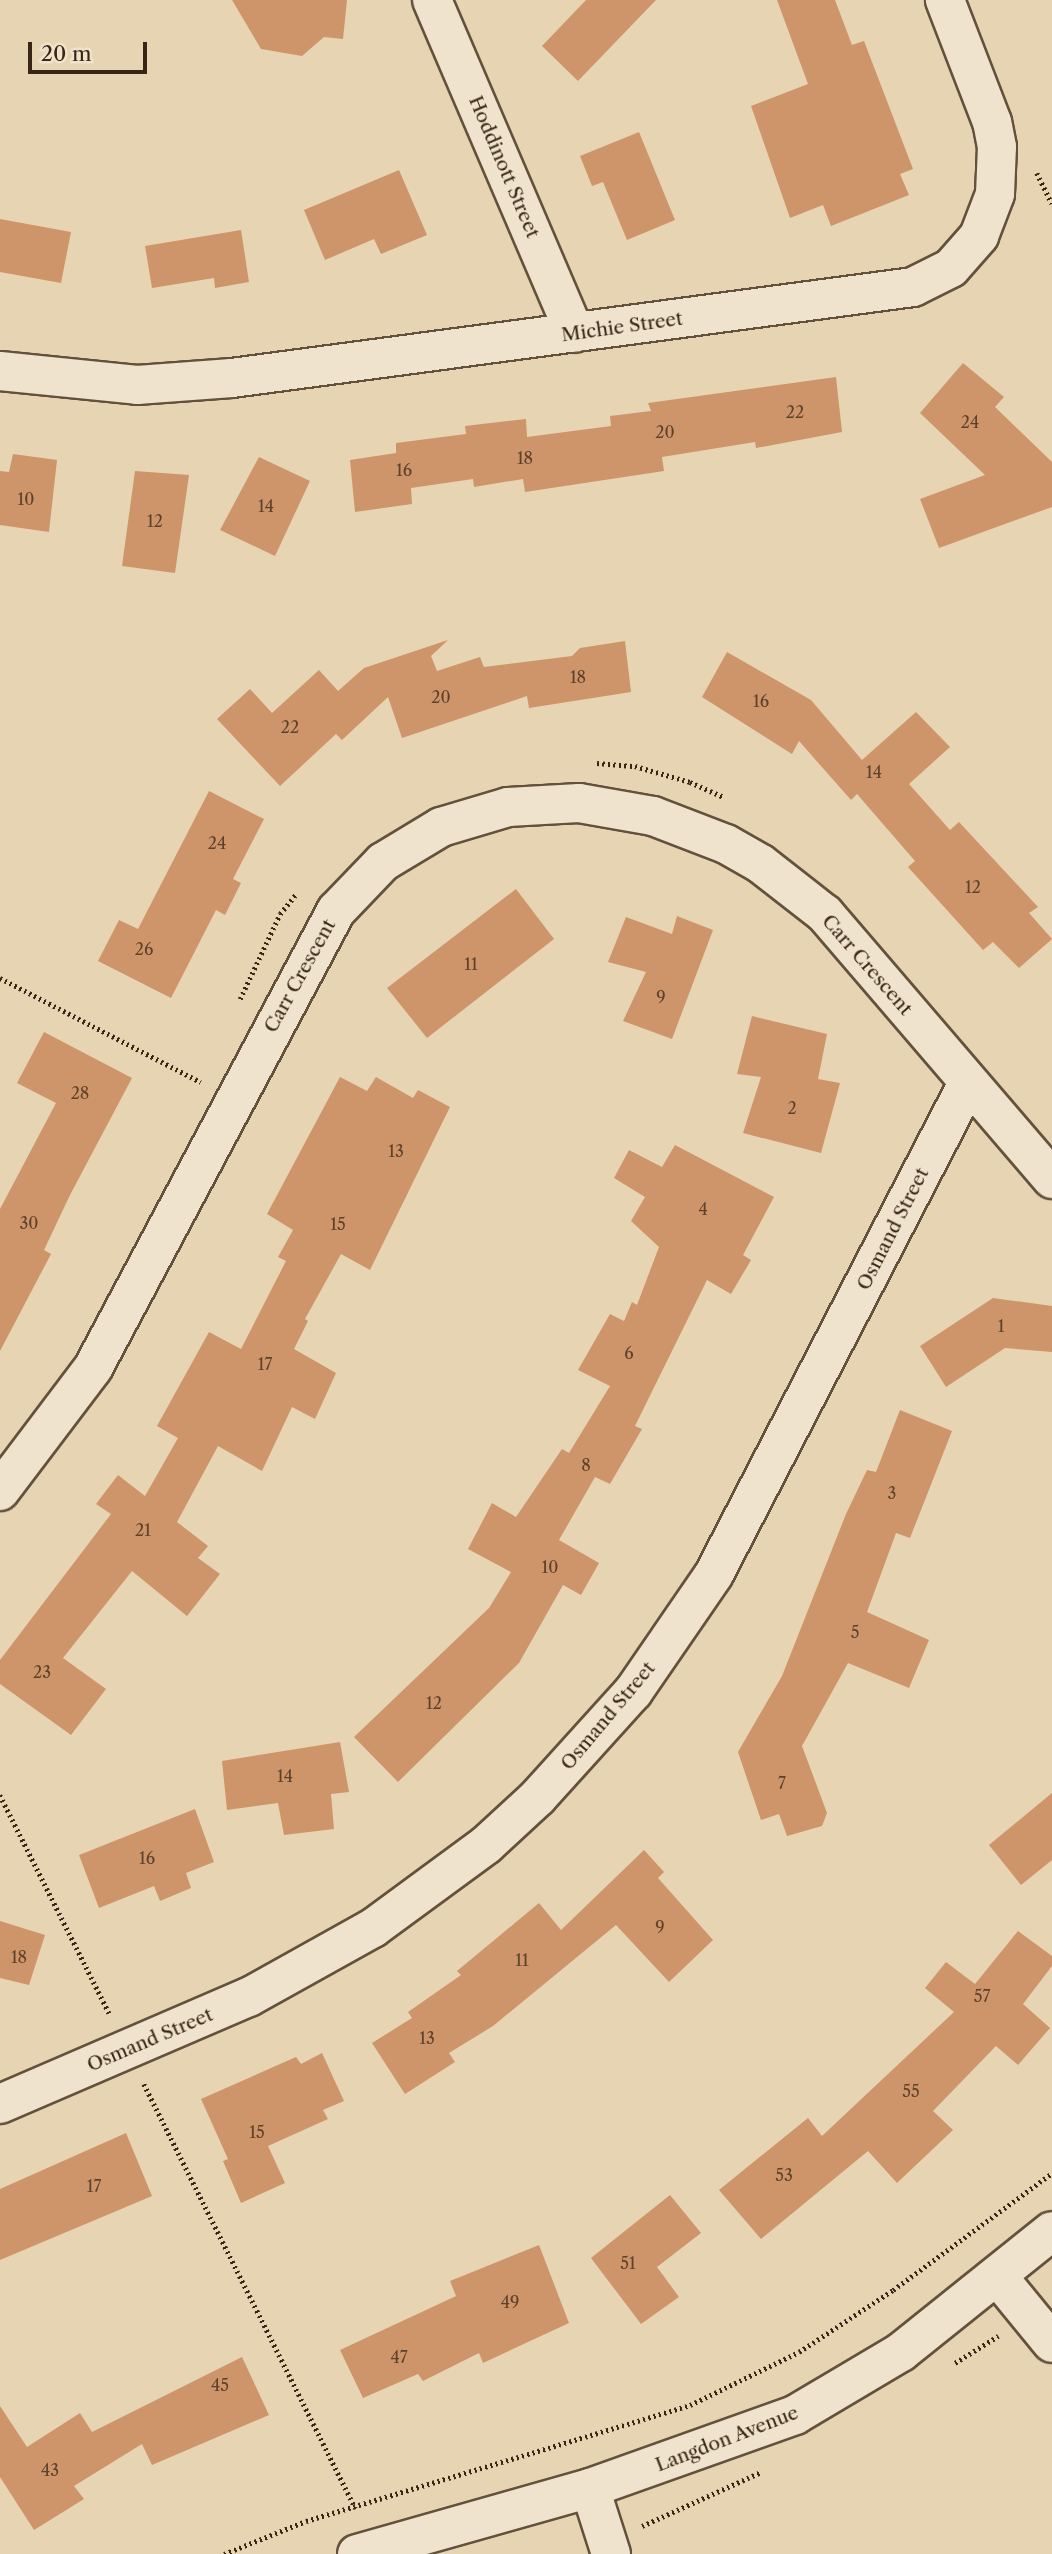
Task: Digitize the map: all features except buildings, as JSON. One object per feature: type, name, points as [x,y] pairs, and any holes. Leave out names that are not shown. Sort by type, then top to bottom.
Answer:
[{"type":"street","name":"Hoddinott Street","points":[[432,0],[575,333]]},
{"type":"street","name":"Michie Street","points":[[0,371],[39,378],[150,384],[232,378],[913,287],[951,268],[979,236],[995,194],[997,147],[992,122],[945,0]]},
{"type":"street","name":"Carr Crescent","points":[[0,1491],[93,1368],[336,911],[383,862],[442,827],[508,807],[579,803],[653,816],[726,844],[761,864],[825,914],[1052,1179]]},
{"type":"street","name":"Osmand Street","points":[[0,2104],[249,1997],[373,1928],[495,1837],[538,1797],[633,1692],[715,1574],[968,1083]]},
{"type":"street","name":"Langdon Avenue","points":[[366,2551],[590,2488],[795,2415],[901,2352],[998,2277],[1052,2231]]},
{"type":"street","points":[[998,2277],[1052,2343]]},
{"type":"street","points":[[590,2488],[611,2554]]},
{"type":"path","points":[[589,762],[635,766],[690,782],[732,801]]},
{"type":"path","points":[[236,1010],[280,914],[302,887]]},
{"type":"path","points":[[0,978],[202,1082]]},
{"type":"path","points":[[195,1094],[207,1070]]},
{"type":"path","points":[[0,1795],[355,2508],[366,2551]]},
{"type":"path","points":[[223,2554],[306,2521],[690,2405],[799,2352],[904,2282],[1052,2173]]}]
